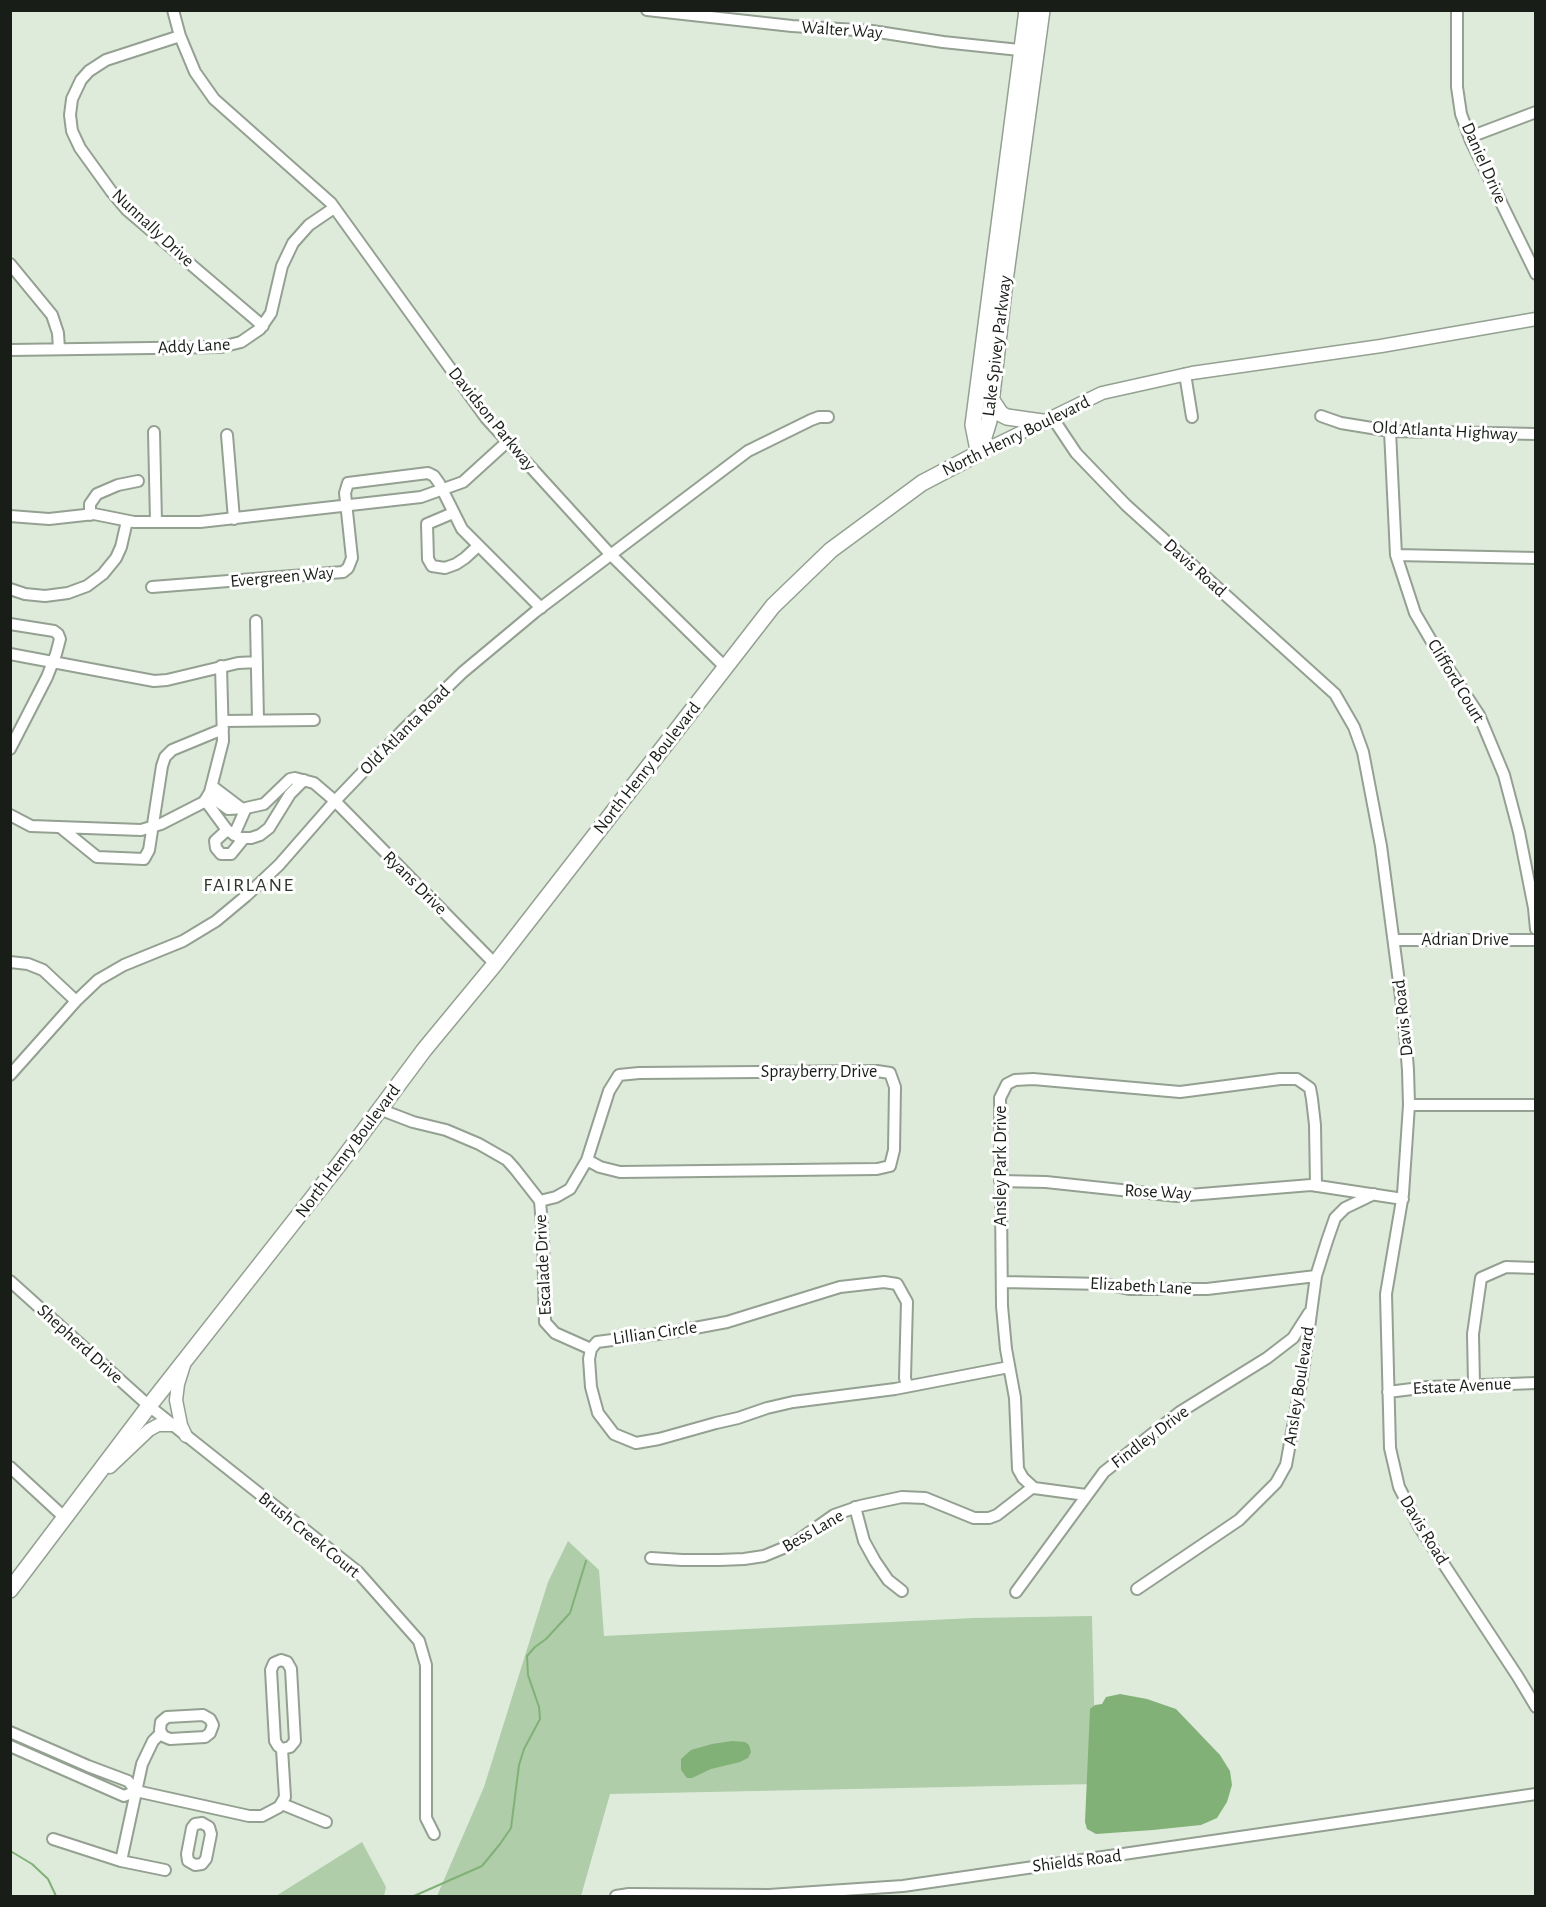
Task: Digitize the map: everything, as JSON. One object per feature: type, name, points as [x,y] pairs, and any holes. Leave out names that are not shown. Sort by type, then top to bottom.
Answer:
[{"type":"highway","name":"Lake Spivey Parkway","points":[[979,453],[973,425],[1027,10]]},
{"type":"highway","name":"Lake Spivey Parkway","points":[[979,453],[989,421],[1005,281],[1042,10]]},
{"type":"highway","points":[[992,399],[1001,414],[1007,417],[1047,419]]},
{"type":"highway","name":"North Henry Boulevard","points":[[10,1590],[149,1406],[340,1163],[424,1050],[495,964],[773,606],[831,550],[922,483],[979,453]]},
{"type":"main road","name":"North Henry Boulevard","points":[[979,453],[1102,393],[1185,374],[1380,346],[1536,319]]},
{"type":"main road","points":[[185,1360],[176,1400],[181,1425],[186,1436]]},
{"type":"main road","points":[[86,1491],[149,1430],[158,1425],[172,1425]]},
{"type":"street","name":"Davidson Parkway","points":[[172,10],[195,72],[214,99],[334,208],[486,418],[610,554],[725,667]]},
{"type":"street","name":"Walter Way","points":[[647,10],[792,26],[872,31],[933,41],[1037,53]]},
{"type":"street","name":"Daniel Drive","points":[[1457,10],[1457,87],[1461,114],[1536,274]]},
{"type":"street","name":"Nunnally Drive","points":[[180,36],[106,60],[89,71],[81,80],[72,99],[70,112],[72,131],[80,148],[127,210],[263,326]]},
{"type":"street","points":[[1470,137],[1536,112]]},
{"type":"street","points":[[263,326],[273,309],[282,266],[293,243],[309,225],[334,208]]},
{"type":"street","points":[[10,264],[52,315],[58,333],[59,349]]},
{"type":"street","name":"Addy Lane","points":[[10,350],[225,347],[245,340],[263,326]]},
{"type":"street","points":[[1185,374],[1192,417]]},
{"type":"street","name":"Old Atlanta Highway","points":[[1320,416],[1341,423],[1390,431],[1536,434]]},
{"type":"street","name":"Old Atlanta Road","points":[[10,1075],[76,1001],[98,980],[124,965],[183,941],[216,921],[279,866],[335,801],[404,729],[459,677],[541,608],[748,451],[811,420],[828,417]]},
{"type":"street","name":"Davis Road","points":[[1047,419],[1126,505],[1335,694],[1354,727],[1363,752],[1381,846],[1404,1024],[1409,1105],[1402,1199],[1386,1294],[1390,1448],[1399,1487],[1420,1528],[1536,1707]]},
{"type":"street","name":"Clifford Court","points":[[1390,431],[1396,555],[1416,613],[1439,654],[1479,715],[1504,775],[1519,832],[1536,929]]},
{"type":"street","points":[[154,432],[156,522]]},
{"type":"street","points":[[227,435],[234,519]]},
{"type":"street","points":[[10,516],[49,519],[90,515],[110,516],[127,521],[200,522],[420,497],[463,483],[507,442]]},
{"type":"street","name":"Evergreen Way","points":[[152,587],[343,572],[348,568],[352,558],[345,490],[350,482],[428,473],[434,476],[462,529],[541,608]]},
{"type":"street","points":[[90,515],[91,500],[97,494],[118,485],[138,481]]},
{"type":"street","points":[[453,513],[427,526],[428,559],[432,566],[445,568],[456,564],[478,546]]},
{"type":"street","points":[[10,589],[25,594],[45,596],[68,593],[87,586],[103,574],[116,558],[127,521]]},
{"type":"street","points":[[1396,555],[1536,558]]},
{"type":"street","points":[[256,621],[258,720]]},
{"type":"street","points":[[10,624],[57,632],[60,636],[53,662],[10,749]]},
{"type":"street","points":[[10,654],[159,681],[221,666],[257,662]]},
{"type":"street","points":[[10,815],[31,826],[141,830],[171,820],[209,793],[222,747],[221,666]]},
{"type":"street","points":[[60,827],[97,857],[144,859],[148,855],[165,757],[172,750],[223,725],[258,720],[314,720]]},
{"type":"street","points":[[209,793],[243,808],[264,804],[290,779],[304,780]]},
{"type":"street","points":[[235,835],[256,837],[269,828],[290,794],[304,780]]},
{"type":"street","name":"Ryans Drive","points":[[304,780],[314,783],[335,801],[495,964]]},
{"type":"street","points":[[209,793],[235,835]]},
{"type":"street","points":[[235,835],[243,808]]},
{"type":"street","name":"Adrian Drive","points":[[1394,940],[1536,940]]},
{"type":"street","points":[[10,962],[28,964],[43,970],[76,1001]]},
{"type":"street","name":"Sprayberry Drive","points":[[540,1201],[556,1197],[570,1189],[587,1160],[609,1091],[619,1076],[639,1073],[877,1071],[890,1073],[895,1087],[894,1150],[890,1166],[884,1168],[620,1172],[600,1167],[587,1160]]},
{"type":"street","name":"Ansley Park Drive","points":[[1033,1487],[1023,1478],[1018,1468],[1015,1398],[1006,1350],[1002,1281],[1000,1098],[1007,1084],[1015,1080],[1064,1081],[1180,1092],[1280,1079],[1297,1079],[1310,1088],[1312,1099],[1315,1125],[1316,1186]]},
{"type":"street","points":[[1409,1105],[1536,1105]]},
{"type":"street","name":"Escalade Drive","points":[[379,1109],[413,1122],[446,1130],[507,1160],[528,1183],[540,1201],[545,1322],[555,1333],[591,1349]]},
{"type":"street","name":"Rose Way","points":[[1000,1181],[1046,1182],[1177,1196],[1276,1186],[1316,1186]]},
{"type":"street","points":[[1316,1186],[1402,1199]]},
{"type":"street","name":"Ansley Boulevard","points":[[1137,1589],[1239,1520],[1276,1484],[1286,1465],[1316,1276],[1335,1218],[1345,1209],[1374,1194]]},
{"type":"street","points":[[1474,1384],[1473,1334],[1481,1278],[1506,1267],[1536,1268]]},
{"type":"street","name":"Elizabeth Lane","points":[[1002,1281],[1105,1284],[1129,1289],[1207,1289],[1316,1276]]},
{"type":"street","name":"Shepherd Drive","points":[[10,1281],[149,1406]]},
{"type":"street","name":"Lillian Circle","points":[[907,1386],[904,1378],[907,1302],[897,1284],[884,1282],[840,1287],[727,1322],[597,1342],[591,1349],[589,1369],[598,1413],[614,1434],[636,1443],[659,1439],[793,1402],[907,1386],[1009,1367]]},
{"type":"street","name":"Findley Drive","points":[[1016,1592],[1104,1472],[1180,1412],[1267,1358],[1293,1338],[1311,1311]]},
{"type":"street","name":"Estate Avenue","points":[[1388,1392],[1474,1384],[1536,1383]]},
{"type":"street","name":"Brush Creek Court","points":[[149,1406],[358,1572],[418,1641],[426,1665],[426,1818],[434,1834]]},
{"type":"street","points":[[10,1467],[64,1517]]},
{"type":"street","points":[[1033,1487],[1086,1495]]},
{"type":"street","name":"Bess Lane","points":[[651,1558],[710,1560],[764,1556],[793,1544],[834,1515],[885,1500],[925,1498],[974,1518],[989,1518],[997,1515],[1033,1487]]},
{"type":"street","points":[[855,1507],[864,1541],[875,1562],[888,1580],[902,1591]]},
{"type":"street","points":[[10,1746],[124,1796],[135,1791],[258,1817],[282,1804],[285,1795],[282,1749],[275,1741],[272,1695],[271,1667],[280,1660],[286,1662],[290,1667],[294,1741],[290,1747],[282,1749]]},
{"type":"street","points":[[272,1695],[292,1695]]},
{"type":"street","points":[[203,1715],[210,1719],[213,1725],[210,1733],[204,1737],[170,1739],[161,1733],[159,1728],[161,1722],[169,1716],[203,1715]]},
{"type":"street","points":[[10,1732],[128,1781],[135,1791]]},
{"type":"street","points":[[121,1861],[135,1791],[147,1752],[161,1733]]},
{"type":"street","name":"Shields Road","points":[[616,1896],[629,1894],[769,1896],[903,1887],[1536,1794]]},
{"type":"street","points":[[282,1804],[326,1822]]},
{"type":"street","points":[[202,1823],[204,1806]]},
{"type":"street","points":[[53,1839],[121,1861],[165,1870]]},
{"type":"shaded area","points":[[568,1541],[599,1570],[604,1636],[973,1618],[1092,1616],[1096,1784],[610,1794],[581,1896],[437,1896],[484,1787],[548,1582]]},
{"type":"shaded area","points":[[1120,1694],[1147,1699],[1176,1709],[1220,1755],[1230,1771],[1232,1785],[1227,1802],[1217,1818],[1201,1825],[1153,1830],[1096,1834],[1087,1829],[1085,1822],[1090,1709],[1102,1704],[1106,1697]]},
{"type":"shaded area","points":[[732,1741],[745,1742],[749,1745],[751,1752],[748,1758],[711,1769],[692,1778],[687,1778],[681,1770],[681,1759],[691,1750]]},
{"type":"shaded area","points":[[362,1842],[386,1887],[384,1896],[276,1896]]},
{"type":"waterway","points":[[414,1896],[482,1866],[511,1828],[519,1765],[524,1749],[540,1719],[539,1707],[528,1675],[527,1656],[570,1613],[586,1561]]},
{"type":"waterway","points":[[12,1852],[32,1864],[48,1879],[56,1896]]},
{"type":"district","name":"FAIRLANE","points":[[249,885]]}]
